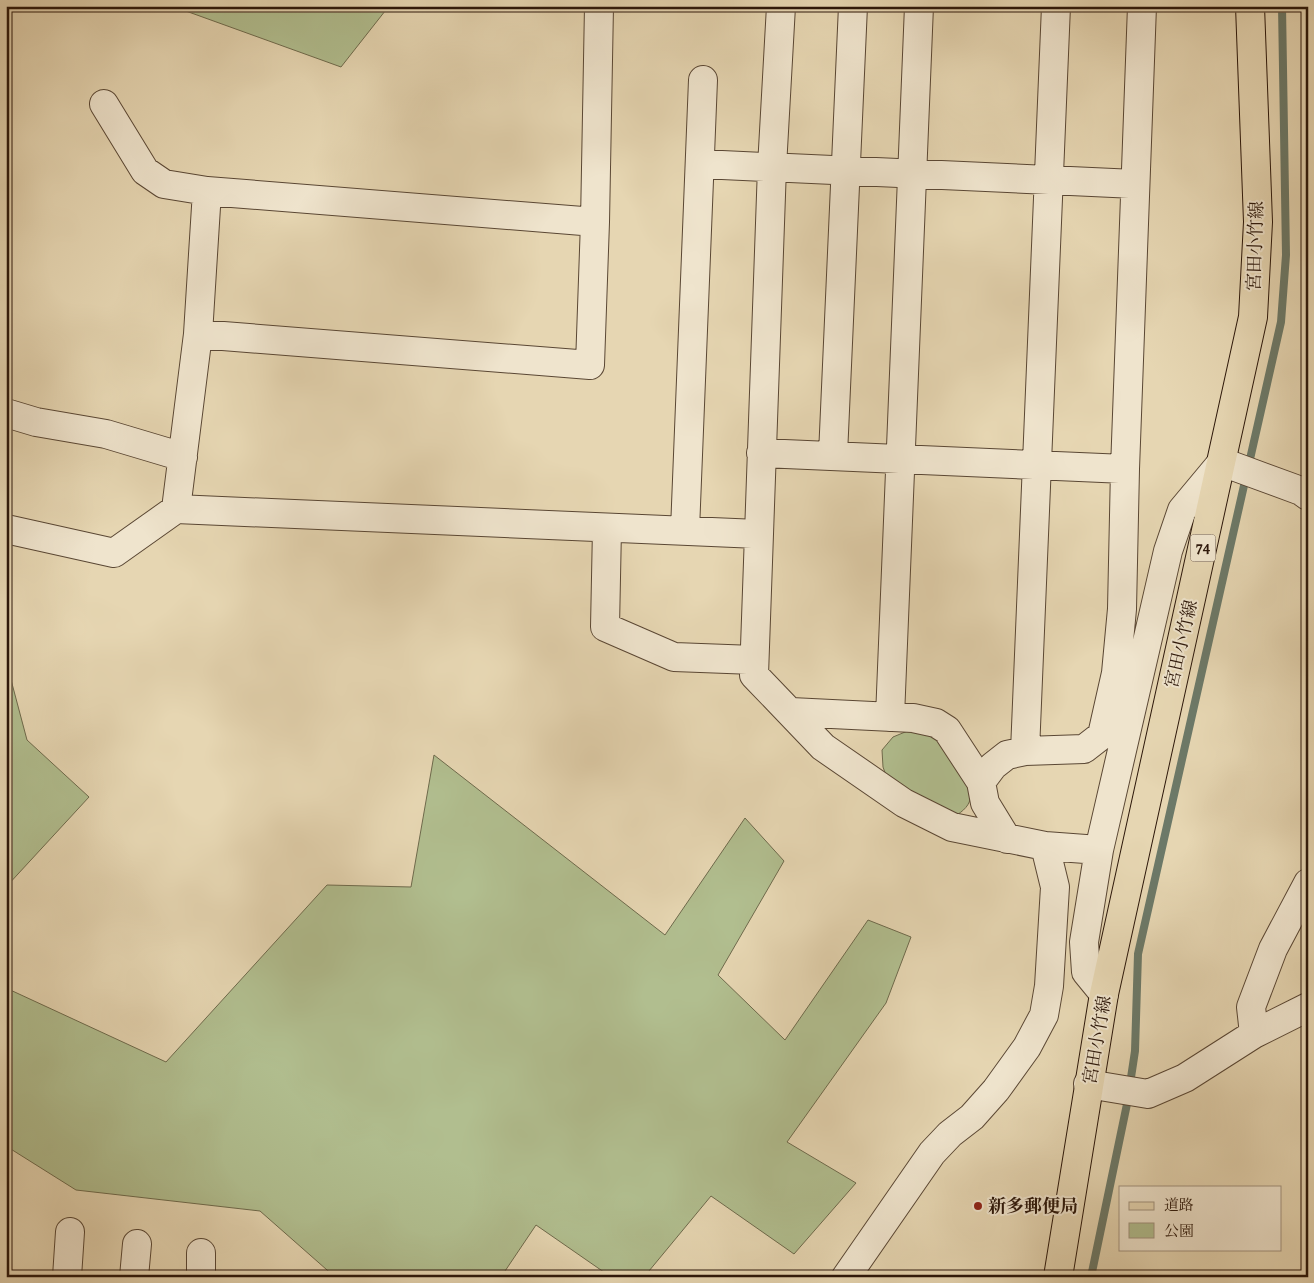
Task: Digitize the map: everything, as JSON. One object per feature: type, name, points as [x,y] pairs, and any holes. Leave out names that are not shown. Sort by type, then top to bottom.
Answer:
[{"type":"main road","name":"宮田小竹線","points":[[1058,1277],[1104,994],[1253,317],[1258,222],[1250,6]]},
{"type":"street","points":[[198,334],[590,365],[599,6]]},
{"type":"street","points":[[781,6],[772,167],[754,675],[823,747],[904,803],[952,828],[1045,846],[1098,850]]},
{"type":"street","points":[[833,455],[853,6]]},
{"type":"street","points":[[890,717],[919,6]]},
{"type":"street","points":[[1025,750],[1056,6]]},
{"type":"street","points":[[981,782],[993,766],[1006,755],[1025,750],[1084,748],[1102,735],[1116,673],[1122,609],[1125,469],[1142,6]]},
{"type":"street","points":[[685,530],[703,80]]},
{"type":"street","points":[[104,104],[144,171],[164,184],[207,191],[595,222]]},
{"type":"street","points":[[701,164],[1135,184]]},
{"type":"street","points":[[176,509],[198,334],[207,191]]},
{"type":"street","points":[[6,414],[36,422],[106,434],[183,456]]},
{"type":"street","points":[[762,453],[1125,469]]},
{"type":"street","points":[[1104,994],[1086,972],[1084,942],[1098,850],[1168,551],[1182,510],[1222,462],[1301,491],[1308,496]]},
{"type":"street","points":[[6,529],[114,553],[176,509],[758,534]]},
{"type":"street","points":[[607,528],[606,627],[674,657],[754,660]]},
{"type":"street","points":[[791,712],[913,718],[936,724],[948,730],[981,782],[985,803],[1007,839]]},
{"type":"street","points":[[846,1277],[932,1153],[950,1134],[972,1117],[996,1090],[1027,1047],[1044,1015],[1049,986],[1055,887],[1045,846]]},
{"type":"street","points":[[1254,1034],[1251,1006],[1273,949],[1308,883]]},
{"type":"street","points":[[1088,1084],[1148,1094],[1185,1078],[1254,1034],[1308,1007]]},
{"type":"street","points":[[67,1277],[70,1232]]},
{"type":"street","points":[[134,1277],[137,1244]]},
{"type":"green space","points":[[172,6],[389,6],[341,67]]},
{"type":"green space","points":[[6,661],[27,740],[89,797],[6,887]]},
{"type":"green space","points":[[910,730],[935,736],[971,791],[968,805],[957,815],[947,814],[887,778],[883,767],[882,750],[893,737]]},
{"type":"green space","points":[[434,755],[665,935],[745,818],[784,861],[718,975],[785,1040],[868,920],[911,937],[886,1003],[787,1142],[856,1183],[794,1254],[711,1196],[644,1277],[611,1277],[536,1225],[501,1277],[335,1277],[260,1211],[76,1190],[6,1146],[6,988],[166,1062],[327,885],[411,887]]},
{"type":"waterway","points":[[1091,1277],[1127,1104],[1135,1051],[1138,954],[1281,322],[1286,255],[1282,6]]},
{"type":"place","name":"新多郵便局","points":[[978,1206]]}]
